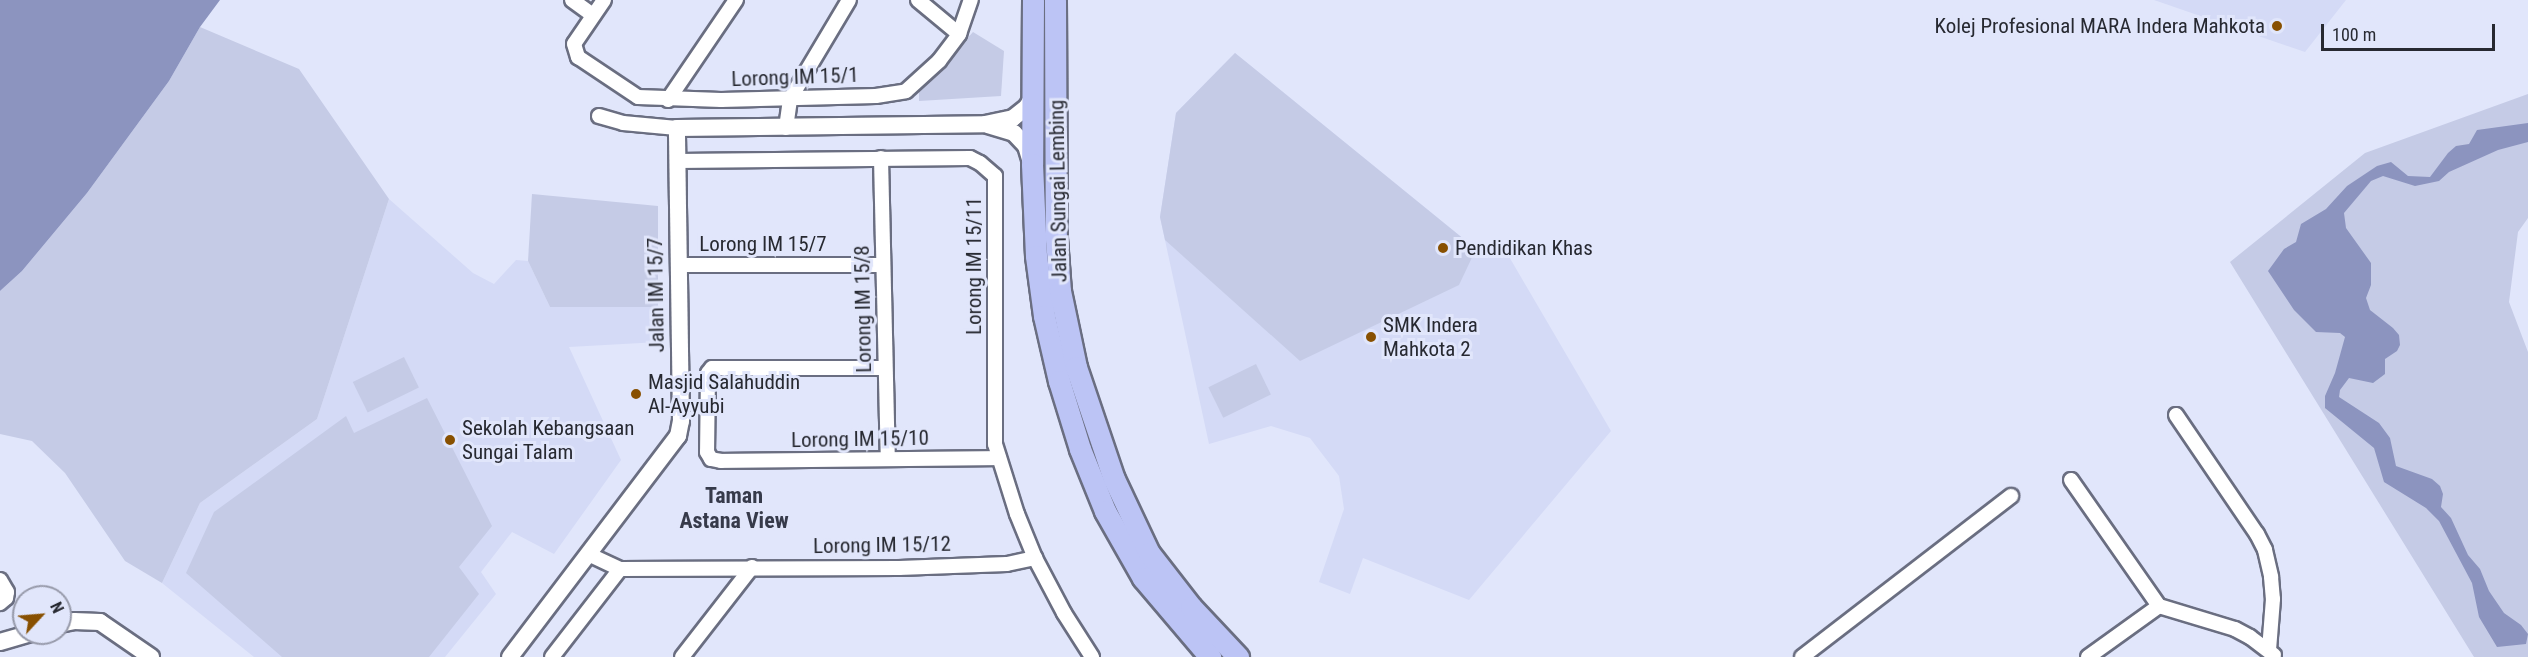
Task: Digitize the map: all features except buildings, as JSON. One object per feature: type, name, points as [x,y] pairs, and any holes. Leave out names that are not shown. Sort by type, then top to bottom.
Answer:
[{"type":"main road","name":"Jalan Sungai Lembing","points":[[1033,0],[1032,164],[1036,256],[1044,316],[1059,381],[1080,449],[1105,511],[1143,578],[1210,657]]},
{"type":"main road","name":"Jalan Sungai Lembing","points":[[1055,0],[1056,238],[1060,291],[1076,368],[1114,479],[1149,553],[1191,607],[1238,657]]},
{"type":"street","points":[[572,0],[593,15],[604,0]]},
{"type":"street","points":[[668,100],[736,0]]},
{"type":"street","points":[[786,128],[790,99],[849,0]]},
{"type":"street","points":[[918,0],[959,34]]},
{"type":"street","name":"Lorong IM 15/1","points":[[593,15],[574,45],[578,57],[638,97],[668,100],[876,96],[906,91],[939,61],[959,34],[971,0]]},
{"type":"street","points":[[599,116],[623,123],[677,128],[985,124],[1013,118],[1027,107],[1032,98]]},
{"type":"street","points":[[985,124],[1009,131],[1018,137],[1026,146],[1032,164]]},
{"type":"street","name":"Jalan IM 15/7","points":[[510,657],[678,436],[681,421],[677,128]]},
{"type":"street","name":"Lorong IM 15/8","points":[[881,158],[888,459]]},
{"type":"street","name":"Lorong IM 15/11","points":[[677,161],[970,158],[995,176],[995,444],[1017,514],[1035,558],[1090,656]]},
{"type":"street","name":"Lorong IM 15/7","points":[[678,265],[883,265]]},
{"type":"street","name":"Lorong IM 15/10","points":[[885,368],[719,366],[712,368],[708,373],[707,452],[711,459],[721,462],[999,458]]},
{"type":"street","points":[[2176,415],[2265,549],[2273,599],[2272,654]]},
{"type":"street","points":[[2071,480],[2158,606],[2235,630],[2272,654]]},
{"type":"street","points":[[1802,657],[1818,652],[1913,569],[2011,496]]},
{"type":"street","name":"Lorong IM 15/12","points":[[588,554],[620,569],[911,567],[1007,564],[1035,558]]},
{"type":"street","points":[[682,657],[753,567]]},
{"type":"street","points":[[552,657],[620,569]]},
{"type":"street","points":[[0,580],[7,592],[3,601]]},
{"type":"street","points":[[2088,657],[2158,606]]},
{"type":"street","points":[[72,621],[100,622],[152,657]]},
{"type":"shaded area","points":[[0,0],[220,0],[200,27],[169,81],[87,193],[22,271],[0,291]]},
{"type":"shaded area","name":"Kolej Profesional MARA Indera Mahkota","points":[[2154,0],[2346,0],[2305,52]]},
{"type":"shaded area","points":[[200,27],[299,69],[389,199],[317,419],[200,503],[162,583],[125,561],[65,473],[32,441],[0,434],[0,291],[22,271],[87,193],[169,81]]},
{"type":"shaded area","points":[[973,32],[1004,51],[1001,96],[919,101],[919,91]]},
{"type":"shaded area","name":"SMK Indera Mahkota 2","points":[[1235,53],[1476,249],[1504,248],[1611,431],[1469,600],[1363,558],[1350,594],[1319,582],[1344,509],[1339,476],[1310,438],[1271,426],[1209,444],[1160,217],[1176,113]]},
{"type":"shaded area","points":[[1235,53],[1476,249],[1459,285],[1300,361],[1165,240],[1160,217],[1176,113]]},
{"type":"shaded area","points":[[2528,94],[2528,218],[2518,232],[2509,302],[2528,352],[2528,657],[2474,657],[2230,262],[2365,153]]},
{"type":"shaded area","points":[[2528,123],[2528,142],[2498,150],[2449,172],[2439,181],[2415,186],[2383,176],[2371,181],[2344,213],[2346,228],[2371,263],[2371,285],[2366,298],[2370,310],[2399,335],[2400,345],[2397,351],[2385,359],[2385,374],[2373,383],[2349,378],[2340,390],[2339,397],[2379,423],[2390,438],[2396,466],[2432,479],[2440,486],[2443,494],[2441,507],[2451,518],[2468,555],[2480,569],[2489,591],[2504,613],[2521,625],[2528,634],[2526,644],[2497,647],[2479,617],[2472,583],[2439,521],[2426,508],[2384,482],[2374,448],[2325,408],[2325,396],[2335,373],[2345,337],[2340,333],[2316,332],[2294,310],[2268,271],[2284,249],[2296,242],[2301,224],[2326,209],[2347,186],[2377,166],[2391,162],[2408,176],[2430,177],[2456,146],[2469,144],[2477,130]]},
{"type":"shaded area","points":[[532,194],[658,206],[658,307],[550,307],[528,261]]},
{"type":"shaded area","name":"Sekolah Kebangsaan Sungai Talam","points":[[389,199],[473,273],[494,284],[516,260],[528,261],[550,307],[658,307],[659,342],[569,347],[621,460],[554,554],[512,532],[481,572],[496,594],[445,657],[254,657],[162,583],[200,503],[317,419]]},
{"type":"shaded area","points":[[404,357],[419,388],[368,413],[353,382]]},
{"type":"shaded area","points":[[1256,364],[1271,395],[1223,418],[1208,387]]},
{"type":"shaded area","points":[[427,398],[492,526],[459,567],[479,594],[429,657],[282,657],[186,573],[214,512],[346,416],[354,433]]},
{"type":"place","name":"Kolej Profesional MARA Indera Mahkota","points":[[2277,26]]},
{"type":"place","name":"Pendidikan Khas","points":[[1443,248]]},
{"type":"place","name":"SMK Indera Mahkota 2","points":[[1371,337]]},
{"type":"place","name":"Masjid Salahuddin Al-Ayyubi","points":[[636,394]]},
{"type":"place","name":"Sekolah Kebangsaan Sungai Talam","points":[[450,440]]},
{"type":"district","name":"Taman Astana View","points":[[734,508]]}]
